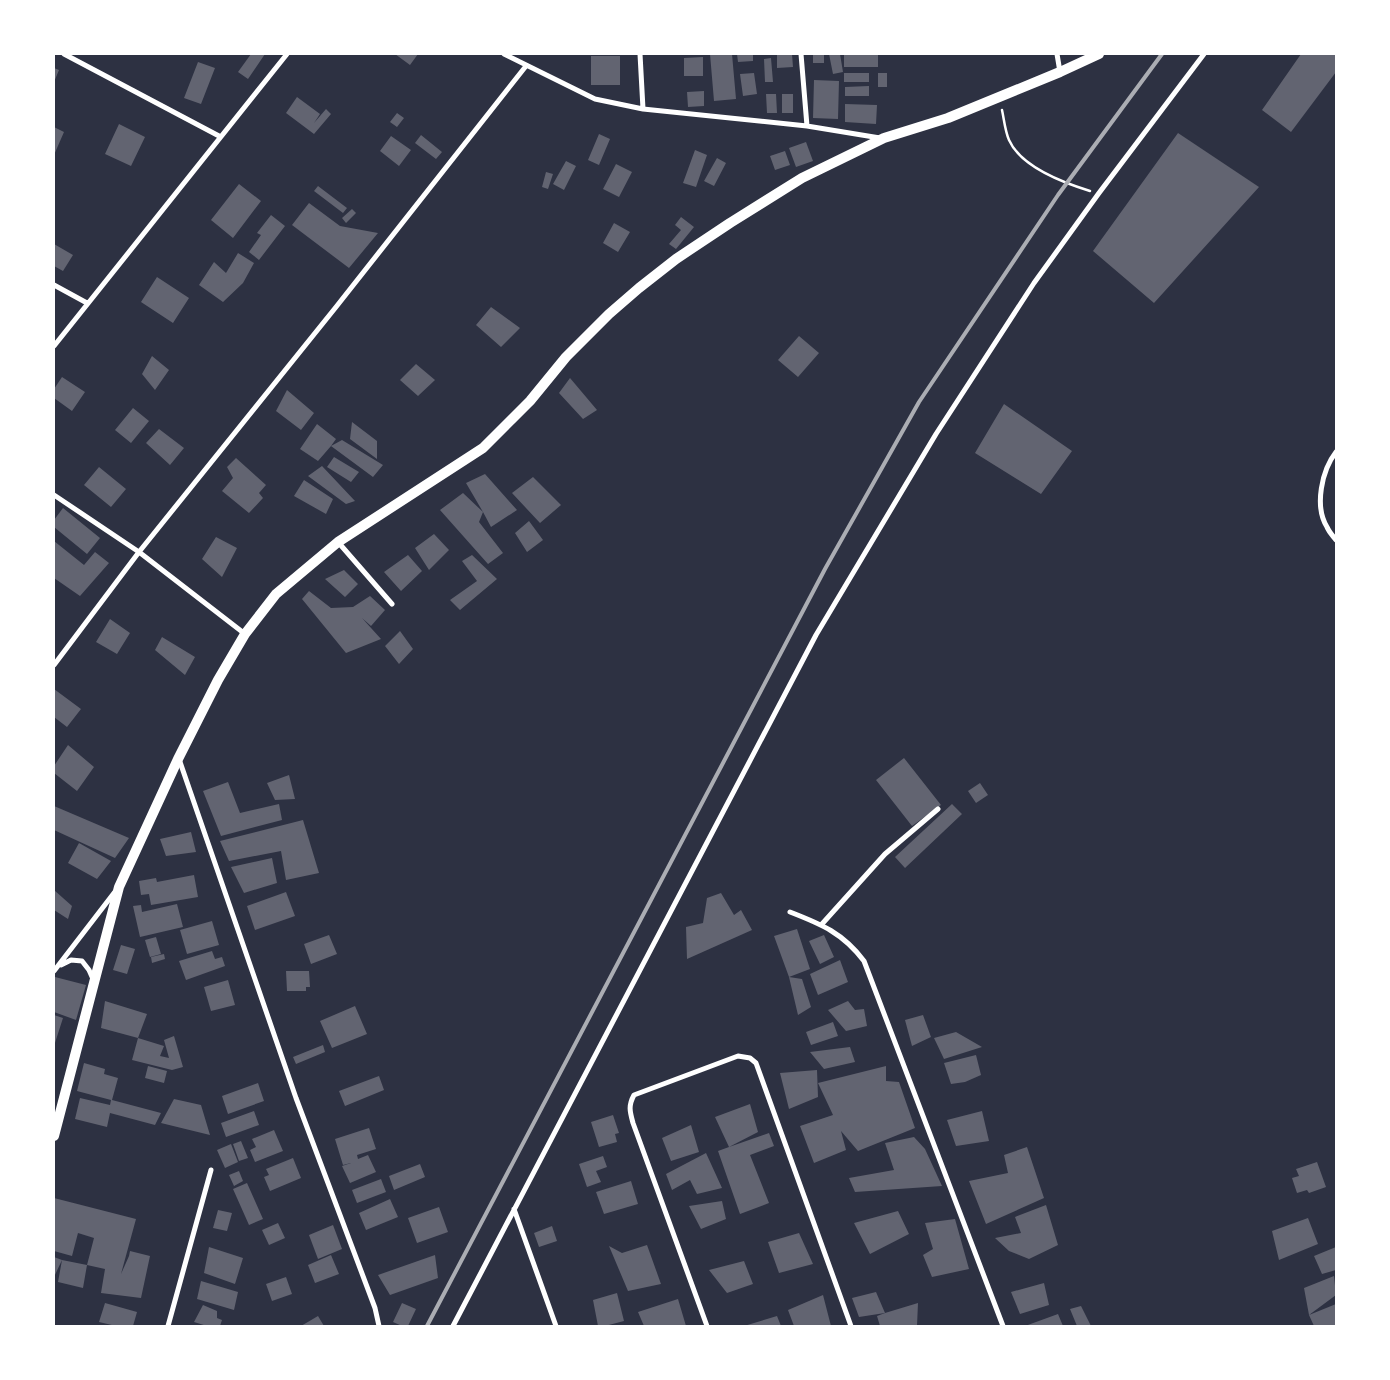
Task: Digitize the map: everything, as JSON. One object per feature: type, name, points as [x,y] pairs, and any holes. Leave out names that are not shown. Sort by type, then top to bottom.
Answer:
[{"type":"main road","points":[[54,1136],[119,887],[178,759],[218,680],[245,634],[276,594],[338,542],[482,448],[530,401],[585,337],[639,288],[676,259],[802,178],[884,138],[948,118],[1099,54]]},
{"type":"street","points":[[64,54],[219,136]]},
{"type":"street","points":[[54,346],[286,54]]},
{"type":"street","points":[[504,54],[595,99],[643,109],[807,126],[884,138]]},
{"type":"street","points":[[640,54],[643,109]]},
{"type":"street","points":[[801,54],[807,126]]},
{"type":"street","points":[[1057,54],[1060,72]]},
{"type":"street","points":[[453,1326],[816,635],[936,434],[1034,283],[1098,193],[1204,54]]},
{"type":"street","points":[[54,665],[139,552],[526,66]]},
{"type":"street","points":[[54,285],[88,303]]},
{"type":"street","points":[[1336,452],[1324,476],[1321,504],[1324,521],[1336,540]]},
{"type":"street","points":[[54,495],[139,552],[245,634]]},
{"type":"street","points":[[338,542],[392,604]]},
{"type":"street","points":[[178,759],[296,1098],[375,1308],[379,1326]]},
{"type":"street","points":[[822,924],[885,854],[938,809]]},
{"type":"street","points":[[54,971],[119,887]]},
{"type":"street","points":[[790,912],[822,924],[854,948],[864,961],[1004,1326]]},
{"type":"street","points":[[54,971],[65,962],[77,960],[82,962],[89,970],[94,982]]},
{"type":"street","points":[[707,1326],[629,1109],[630,1102],[634,1096],[738,1056],[750,1058],[756,1063],[851,1326]]},
{"type":"street","points":[[168,1326],[211,1170]]},
{"type":"street","points":[[514,1209],[556,1326]]},
{"type":"path","points":[[999,98],[1009,140],[1019,154],[1043,173],[1066,184],[1098,193]]},
{"type":"building","points":[[251,54],[265,54],[248,79],[238,72]]},
{"type":"building","points":[[395,54],[418,54],[410,65]]},
{"type":"building","points":[[710,54],[732,54],[736,99],[714,101]]},
{"type":"building","points":[[737,54],[753,54],[753,61],[738,62]]},
{"type":"building","points":[[792,54],[793,67],[777,68],[777,55]]},
{"type":"building","points":[[813,54],[824,54],[824,63],[813,63]]},
{"type":"building","points":[[829,54],[840,54],[843,72],[833,74]]},
{"type":"building","points":[[844,54],[878,54],[878,67],[844,67]]},
{"type":"building","points":[[1301,54],[1336,54],[1336,72],[1291,132],[1262,110]]},
{"type":"building","points":[[591,56],[620,56],[620,85],[591,85]]},
{"type":"building","points":[[703,57],[703,76],[684,76],[684,58]]},
{"type":"building","points":[[771,58],[773,82],[765,82],[764,59]]},
{"type":"building","points":[[198,62],[215,68],[201,104],[184,98]]},
{"type":"building","points":[[54,68],[59,70],[54,82]]},
{"type":"building","points":[[754,73],[757,94],[743,96],[740,74]]},
{"type":"building","points":[[844,73],[869,73],[869,82],[844,82]]},
{"type":"building","points":[[878,73],[887,73],[887,87],[878,87]]},
{"type":"building","points":[[814,80],[839,81],[838,119],[813,118]]},
{"type":"building","points":[[869,86],[869,96],[845,96],[845,87]]},
{"type":"building","points":[[704,91],[704,106],[688,107],[687,92]]},
{"type":"building","points":[[766,94],[776,94],[777,113],[767,113]]},
{"type":"building","points":[[782,94],[793,94],[793,113],[782,113]]},
{"type":"building","points":[[297,97],[320,114],[314,123],[326,109],[331,114],[314,134],[286,113]]},
{"type":"building","points":[[845,104],[877,105],[876,124],[845,122]]},
{"type":"building","points":[[397,113],[404,118],[397,127],[390,122]]},
{"type":"building","points":[[119,124],[145,137],[131,166],[105,154]]},
{"type":"building","points":[[54,127],[64,132],[54,155]]},
{"type":"building","points":[[1178,133],[1259,187],[1154,303],[1093,251]]},
{"type":"building","points":[[599,134],[610,139],[599,165],[588,160]]},
{"type":"building","points":[[421,135],[442,152],[436,159],[415,143]]},
{"type":"building","points":[[391,136],[411,150],[399,166],[380,151]]},
{"type":"building","points":[[806,142],[813,161],[796,167],[789,148]]},
{"type":"building","points":[[695,150],[707,155],[696,187],[683,183]]},
{"type":"building","points":[[785,151],[790,165],[775,170],[770,156]]},
{"type":"building","points":[[717,158],[726,163],[714,186],[704,181]]},
{"type":"building","points":[[566,161],[576,166],[564,190],[553,184]]},
{"type":"building","points":[[616,164],[632,172],[619,197],[603,189]]},
{"type":"building","points":[[546,172],[553,174],[548,189],[542,187]]},
{"type":"building","points":[[239,184],[261,201],[233,238],[211,220]]},
{"type":"building","points":[[318,186],[347,208],[343,213],[314,191]]},
{"type":"building","points":[[309,203],[340,226],[378,233],[349,268],[292,225]]},
{"type":"building","points":[[352,209],[356,213],[346,223],[342,218]]},
{"type":"building","points":[[271,215],[285,226],[259,260],[249,252],[261,235],[257,233]]},
{"type":"building","points":[[681,217],[694,227],[676,249],[669,244],[681,230],[675,225]]},
{"type":"building","points":[[614,223],[630,232],[618,252],[603,243]]},
{"type":"building","points":[[54,244],[73,255],[63,271],[54,266]]},
{"type":"building","points":[[238,253],[254,263],[243,283],[223,302],[199,285],[214,262],[226,273]]},
{"type":"building","points":[[157,277],[189,298],[173,323],[141,302]]},
{"type":"building","points":[[491,307],[520,328],[501,347],[476,325]]},
{"type":"building","points":[[799,336],[819,353],[798,377],[778,360]]},
{"type":"building","points":[[152,356],[169,370],[155,390],[142,374]]},
{"type":"building","points":[[416,364],[435,380],[418,396],[400,380]]},
{"type":"building","points":[[62,377],[85,392],[72,411],[54,398],[54,389]]},
{"type":"building","points":[[570,378],[597,410],[583,419],[559,393]]},
{"type":"building","points":[[287,390],[314,413],[301,430],[276,411]]},
{"type":"building","points":[[1004,404],[1072,451],[1041,494],[975,453]]},
{"type":"building","points":[[133,408],[149,421],[131,443],[115,430]]},
{"type":"building","points":[[352,422],[377,441],[377,459],[350,439]]},
{"type":"building","points":[[317,424],[336,439],[318,461],[300,449]]},
{"type":"building","points":[[159,429],[184,448],[170,465],[146,443]]},
{"type":"building","points":[[342,440],[383,465],[373,477],[331,446]]},
{"type":"building","points":[[334,457],[359,472],[351,482],[327,467]]},
{"type":"building","points":[[236,458],[266,485],[259,493],[263,498],[249,513],[222,491],[233,478],[227,467]]},
{"type":"building","points":[[322,466],[355,501],[346,504],[308,476]]},
{"type":"building","points":[[99,467],[126,489],[111,507],[84,485]]},
{"type":"building","points":[[485,474],[517,510],[491,527],[466,483]]},
{"type":"building","points":[[533,477],[561,505],[540,523],[512,493]]},
{"type":"building","points":[[304,480],[333,499],[326,514],[294,496]]},
{"type":"building","points":[[463,493],[483,512],[479,522],[503,553],[488,564],[440,510]]},
{"type":"building","points":[[63,508],[100,538],[87,554],[54,527],[54,520]]},
{"type":"building","points":[[529,521],[543,540],[527,552],[515,533]]},
{"type":"building","points":[[434,534],[449,550],[429,570],[415,548]]},
{"type":"building","points":[[216,537],[237,548],[222,577],[202,559]]},
{"type":"building","points":[[54,541],[84,565],[95,552],[109,563],[80,596],[54,578]]},
{"type":"building","points":[[408,555],[422,571],[401,591],[384,572]]},
{"type":"building","points":[[472,555],[497,579],[460,610],[450,600],[477,581],[462,561]]},
{"type":"building","points":[[344,570],[358,584],[345,597],[325,579]]},
{"type":"building","points":[[309,591],[331,608],[353,607],[370,596],[385,610],[371,626],[362,618],[381,639],[346,653],[302,599]]},
{"type":"building","points":[[110,619],[130,633],[117,654],[96,642]]},
{"type":"building","points":[[400,631],[413,649],[399,664],[385,646]]},
{"type":"building","points":[[162,637],[195,657],[185,675],[155,650]]},
{"type":"building","points":[[54,689],[81,709],[67,727],[54,717]]},
{"type":"building","points":[[68,745],[94,767],[77,791],[54,773],[54,766]]},
{"type":"building","points":[[904,758],[941,805],[912,826],[876,780]]},
{"type":"building","points":[[289,775],[295,799],[275,800],[267,783]]},
{"type":"building","points":[[228,782],[240,813],[279,804],[282,820],[221,836],[203,791]]},
{"type":"building","points":[[980,783],[988,795],[976,803],[968,791]]},
{"type":"building","points":[[952,804],[962,814],[905,868],[895,857]]},
{"type":"building","points":[[54,806],[129,838],[115,858],[54,830]]},
{"type":"building","points":[[303,820],[319,873],[286,880],[281,851],[229,861],[220,841]]},
{"type":"building","points":[[191,832],[196,852],[166,856],[160,839]]},
{"type":"building","points":[[79,843],[111,861],[97,879],[68,863]]},
{"type":"building","points":[[272,858],[277,883],[244,893],[231,867]]},
{"type":"building","points":[[194,875],[198,897],[151,905],[149,894],[141,895],[139,881],[156,878],[157,882]]},
{"type":"building","points":[[54,890],[72,906],[68,919],[54,910]]},
{"type":"building","points":[[286,892],[295,916],[255,930],[247,906]]},
{"type":"building","points":[[721,893],[734,915],[741,910],[752,930],[687,959],[686,927],[703,923],[707,898]]},
{"type":"building","points":[[177,904],[183,927],[140,937],[133,906],[141,905],[142,912]]},
{"type":"building","points":[[212,921],[219,945],[187,954],[180,930]]},
{"type":"building","points":[[797,929],[810,969],[789,977],[774,936]]},
{"type":"building","points":[[329,935],[337,954],[311,964],[304,944]]},
{"type":"building","points":[[824,935],[834,957],[820,964],[809,941]]},
{"type":"building","points":[[156,937],[161,954],[150,957],[145,940]]},
{"type":"building","points":[[121,945],[135,949],[127,974],[113,970]]},
{"type":"building","points":[[212,951],[215,959],[222,957],[225,966],[186,980],[179,961]]},
{"type":"building","points":[[164,954],[165,959],[152,963],[151,957]]},
{"type":"building","points":[[840,960],[848,982],[818,995],[810,974]]},
{"type":"building","points":[[286,971],[309,971],[310,987],[306,987],[306,991],[287,991]]},
{"type":"building","points":[[55,977],[86,985],[76,1020],[54,1012]]},
{"type":"building","points":[[789,977],[802,979],[811,1007],[798,1015]]},
{"type":"building","points":[[228,980],[235,1005],[211,1011],[204,987]]},
{"type":"building","points":[[105,1001],[147,1014],[138,1038],[101,1028]]},
{"type":"building","points":[[848,1001],[855,1010],[864,1009],[867,1026],[846,1031],[828,1010]]},
{"type":"building","points":[[355,1006],[367,1034],[332,1048],[320,1021]]},
{"type":"building","points":[[54,1015],[63,1018],[54,1046]]},
{"type":"building","points":[[923,1015],[931,1037],[912,1046],[905,1020]]},
{"type":"building","points":[[833,1022],[838,1036],[811,1045],[806,1032]]},
{"type":"building","points":[[956,1032],[982,1047],[944,1059],[934,1038]]},
{"type":"building","points":[[174,1036],[183,1067],[172,1070],[132,1060],[138,1038],[164,1046],[160,1056],[169,1058],[164,1040]]},
{"type":"building","points":[[323,1045],[325,1052],[296,1064],[293,1057]]},
{"type":"building","points":[[850,1047],[855,1062],[824,1069],[810,1052]]},
{"type":"building","points":[[976,1055],[981,1075],[965,1082],[951,1084],[944,1063]]},
{"type":"building","points":[[84,1063],[105,1069],[104,1074],[118,1078],[112,1100],[161,1113],[155,1125],[110,1113],[107,1127],[75,1119],[80,1098],[110,1105],[111,1100],[77,1091]]},
{"type":"building","points":[[148,1066],[167,1071],[164,1083],[145,1078]]},
{"type":"building","points":[[886,1066],[886,1081],[899,1082],[915,1128],[858,1151],[841,1131],[846,1150],[814,1163],[800,1126],[833,1115],[818,1083]]},
{"type":"building","points":[[817,1070],[818,1097],[789,1109],[780,1073]]},
{"type":"building","points":[[379,1076],[384,1090],[345,1106],[339,1091]]},
{"type":"building","points":[[258,1083],[264,1101],[228,1114],[222,1096]]},
{"type":"building","points":[[174,1099],[201,1105],[210,1135],[161,1123]]},
{"type":"building","points":[[750,1104],[758,1132],[729,1147],[715,1117]]},
{"type":"building","points":[[254,1111],[259,1125],[226,1137],[221,1123]]},
{"type":"building","points":[[982,1111],[989,1141],[956,1146],[947,1120]]},
{"type":"building","points":[[613,1115],[619,1133],[615,1134],[617,1142],[599,1147],[591,1122]]},
{"type":"building","points":[[691,1125],[699,1152],[671,1161],[662,1138]]},
{"type":"building","points":[[369,1128],[376,1149],[357,1155],[358,1159],[368,1155],[376,1172],[350,1183],[342,1166],[351,1163],[343,1165],[335,1139]]},
{"type":"building","points":[[274,1130],[283,1151],[255,1162],[250,1150],[256,1147],[252,1139]]},
{"type":"building","points":[[769,1133],[774,1146],[750,1155],[769,1203],[740,1214],[718,1151]]},
{"type":"building","points":[[914,1137],[925,1149],[942,1186],[855,1192],[849,1178],[894,1170],[885,1143]]},
{"type":"building","points":[[241,1141],[248,1158],[239,1161],[233,1144]]},
{"type":"building","points":[[231,1144],[238,1162],[225,1168],[217,1150]]},
{"type":"building","points":[[1027,1147],[1044,1198],[986,1224],[969,1181],[1008,1173],[1004,1155]]},
{"type":"building","points":[[706,1153],[722,1188],[697,1194],[690,1180],[672,1190],[666,1174]]},
{"type":"building","points":[[603,1156],[607,1167],[596,1171],[601,1182],[587,1187],[579,1164]]},
{"type":"building","points":[[293,1158],[301,1178],[270,1191],[264,1177],[269,1175],[266,1169]]},
{"type":"building","points":[[1317,1162],[1326,1187],[1309,1193],[1307,1190],[1297,1193],[1292,1178],[1299,1176],[1296,1169]]},
{"type":"building","points":[[420,1164],[425,1177],[394,1190],[389,1176]]},
{"type":"building","points":[[239,1171],[243,1181],[234,1186],[229,1175]]},
{"type":"building","points":[[381,1179],[386,1192],[357,1203],[352,1190]]},
{"type":"building","points":[[631,1181],[638,1204],[604,1214],[596,1192]]},
{"type":"building","points":[[247,1183],[263,1219],[249,1225],[233,1189]]},
{"type":"building","points":[[54,1198],[136,1219],[121,1274],[130,1251],[150,1256],[141,1298],[101,1293],[105,1269],[87,1265],[94,1238],[78,1233],[72,1256],[54,1251]]},
{"type":"building","points":[[390,1199],[398,1217],[366,1230],[359,1213]]},
{"type":"building","points":[[722,1201],[726,1219],[701,1229],[689,1206]]},
{"type":"building","points":[[1046,1205],[1058,1245],[1029,1259],[1009,1251],[995,1238],[1021,1233],[1015,1217]]},
{"type":"building","points":[[439,1207],[448,1232],[417,1243],[408,1218]]},
{"type":"building","points":[[218,1210],[232,1213],[227,1231],[213,1228]]},
{"type":"building","points":[[898,1211],[909,1234],[870,1254],[854,1223]]},
{"type":"building","points":[[1308,1218],[1318,1244],[1279,1260],[1272,1231]]},
{"type":"building","points":[[955,1219],[969,1269],[932,1277],[923,1255],[933,1249],[925,1223]]},
{"type":"building","points":[[278,1223],[285,1238],[269,1245],[262,1230]]},
{"type":"building","points":[[333,1225],[342,1249],[318,1259],[309,1235]]},
{"type":"building","points":[[552,1226],[557,1241],[539,1247],[534,1233]]},
{"type":"building","points":[[799,1233],[813,1264],[779,1273],[768,1242]]},
{"type":"building","points":[[647,1245],[661,1284],[628,1291],[609,1246],[622,1253]]},
{"type":"building","points":[[209,1247],[243,1258],[235,1284],[204,1273]]},
{"type":"building","points":[[1336,1247],[1336,1270],[1322,1274],[1314,1256]]},
{"type":"building","points":[[331,1255],[339,1274],[315,1283],[308,1265]]},
{"type":"building","points":[[435,1255],[438,1278],[390,1295],[378,1275]]},
{"type":"building","points":[[54,1257],[62,1260],[54,1277]]},
{"type":"building","points":[[62,1260],[87,1265],[83,1288],[58,1282]]},
{"type":"building","points":[[744,1261],[753,1284],[727,1293],[709,1270]]},
{"type":"building","points":[[1334,1276],[1336,1295],[1309,1315],[1304,1288]]},
{"type":"building","points":[[286,1277],[292,1294],[272,1301],[266,1284]]},
{"type":"building","points":[[201,1281],[238,1292],[234,1310],[197,1299]]},
{"type":"building","points":[[1044,1283],[1049,1305],[1020,1314],[1011,1292]]},
{"type":"building","points":[[876,1292],[885,1313],[859,1317],[852,1298]]},
{"type":"building","points":[[617,1293],[624,1321],[598,1326],[593,1300]]},
{"type":"building","points":[[823,1295],[831,1326],[794,1326],[788,1310]]},
{"type":"building","points":[[678,1299],[686,1326],[644,1326],[638,1312]]},
{"type":"building","points":[[105,1303],[137,1312],[133,1326],[116,1326],[99,1322]]},
{"type":"building","points":[[402,1303],[416,1309],[408,1326],[402,1326],[393,1322]]},
{"type":"building","points":[[918,1303],[917,1326],[880,1326],[877,1316]]},
{"type":"building","points":[[1336,1304],[1336,1326],[1314,1326],[1309,1315]]},
{"type":"building","points":[[203,1305],[217,1311],[217,1318],[222,1320],[220,1326],[207,1326],[194,1322]]},
{"type":"building","points":[[1081,1306],[1091,1326],[1077,1326],[1070,1309]]},
{"type":"building","points":[[1058,1314],[1063,1326],[1025,1326]]},
{"type":"building","points":[[318,1316],[324,1326],[301,1326]]},
{"type":"building","points":[[777,1316],[781,1326],[744,1326]]},
{"type":"railway","points":[[427,1326],[825,569],[919,402],[1058,195],[1162,54]]}]
